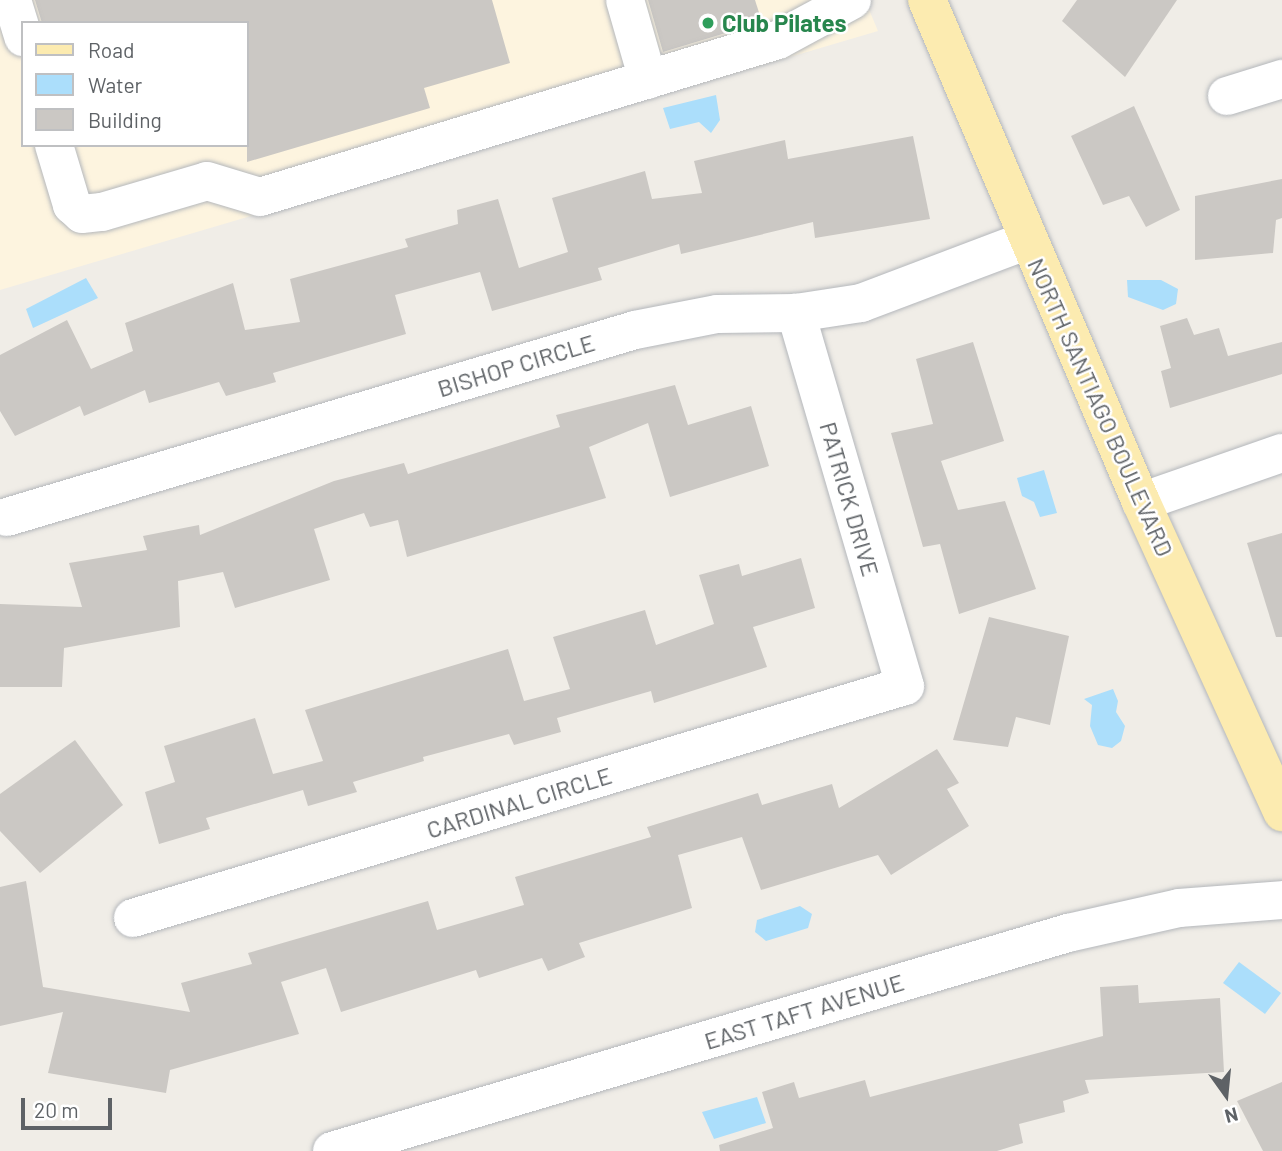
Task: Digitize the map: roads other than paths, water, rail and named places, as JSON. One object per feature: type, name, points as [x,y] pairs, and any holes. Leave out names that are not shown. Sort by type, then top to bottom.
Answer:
[{"type":"main road","name":"NORTH SANTIAGO BOULEVARD","points":[[927,0],[1141,502],[1282,812]]},
{"type":"street","points":[[12,0],[21,30]]},
{"type":"street","points":[[625,0],[648,80]]},
{"type":"street","points":[[55,147],[72,205],[82,214],[102,212],[207,181],[260,197],[778,40],[852,0]]},
{"type":"street","points":[[1227,96],[1282,79]]},
{"type":"street","name":"BISHOP CIRCLE","points":[[7,517],[635,330],[717,314],[796,313],[893,294],[1028,240]]},
{"type":"street","name":"PATRICK DRIVE","points":[[796,313],[905,686]]},
{"type":"street","points":[[1141,502],[1282,453]]},
{"type":"street","name":"CARDINAL CIRCLE","points":[[133,918],[905,686]]},
{"type":"street","name":"EAST TAFT AVENUE","points":[[332,1151],[1080,930],[1179,908],[1282,900]]},
{"type":"water","points":[[716,95],[720,120],[711,133],[699,122],[670,129],[663,108]]},
{"type":"water","points":[[86,278],[98,298],[33,328],[26,309]]},
{"type":"water","points":[[1127,280],[1161,280],[1178,289],[1176,304],[1163,310],[1128,297]]},
{"type":"water","points":[[1044,470],[1057,513],[1040,517],[1034,502],[1022,496],[1017,478]]},
{"type":"water","points":[[1113,689],[1118,701],[1116,712],[1125,726],[1121,741],[1112,748],[1098,745],[1090,726],[1092,705],[1084,699]]},
{"type":"water","points":[[800,906],[812,914],[808,928],[766,941],[755,932],[757,920]]},
{"type":"water","points":[[1239,962],[1281,993],[1265,1014],[1223,983]]},
{"type":"water","points":[[757,1097],[766,1123],[714,1139],[702,1112]]},
{"type":"place","name":"Club Pilates","points":[[708,23]]}]
